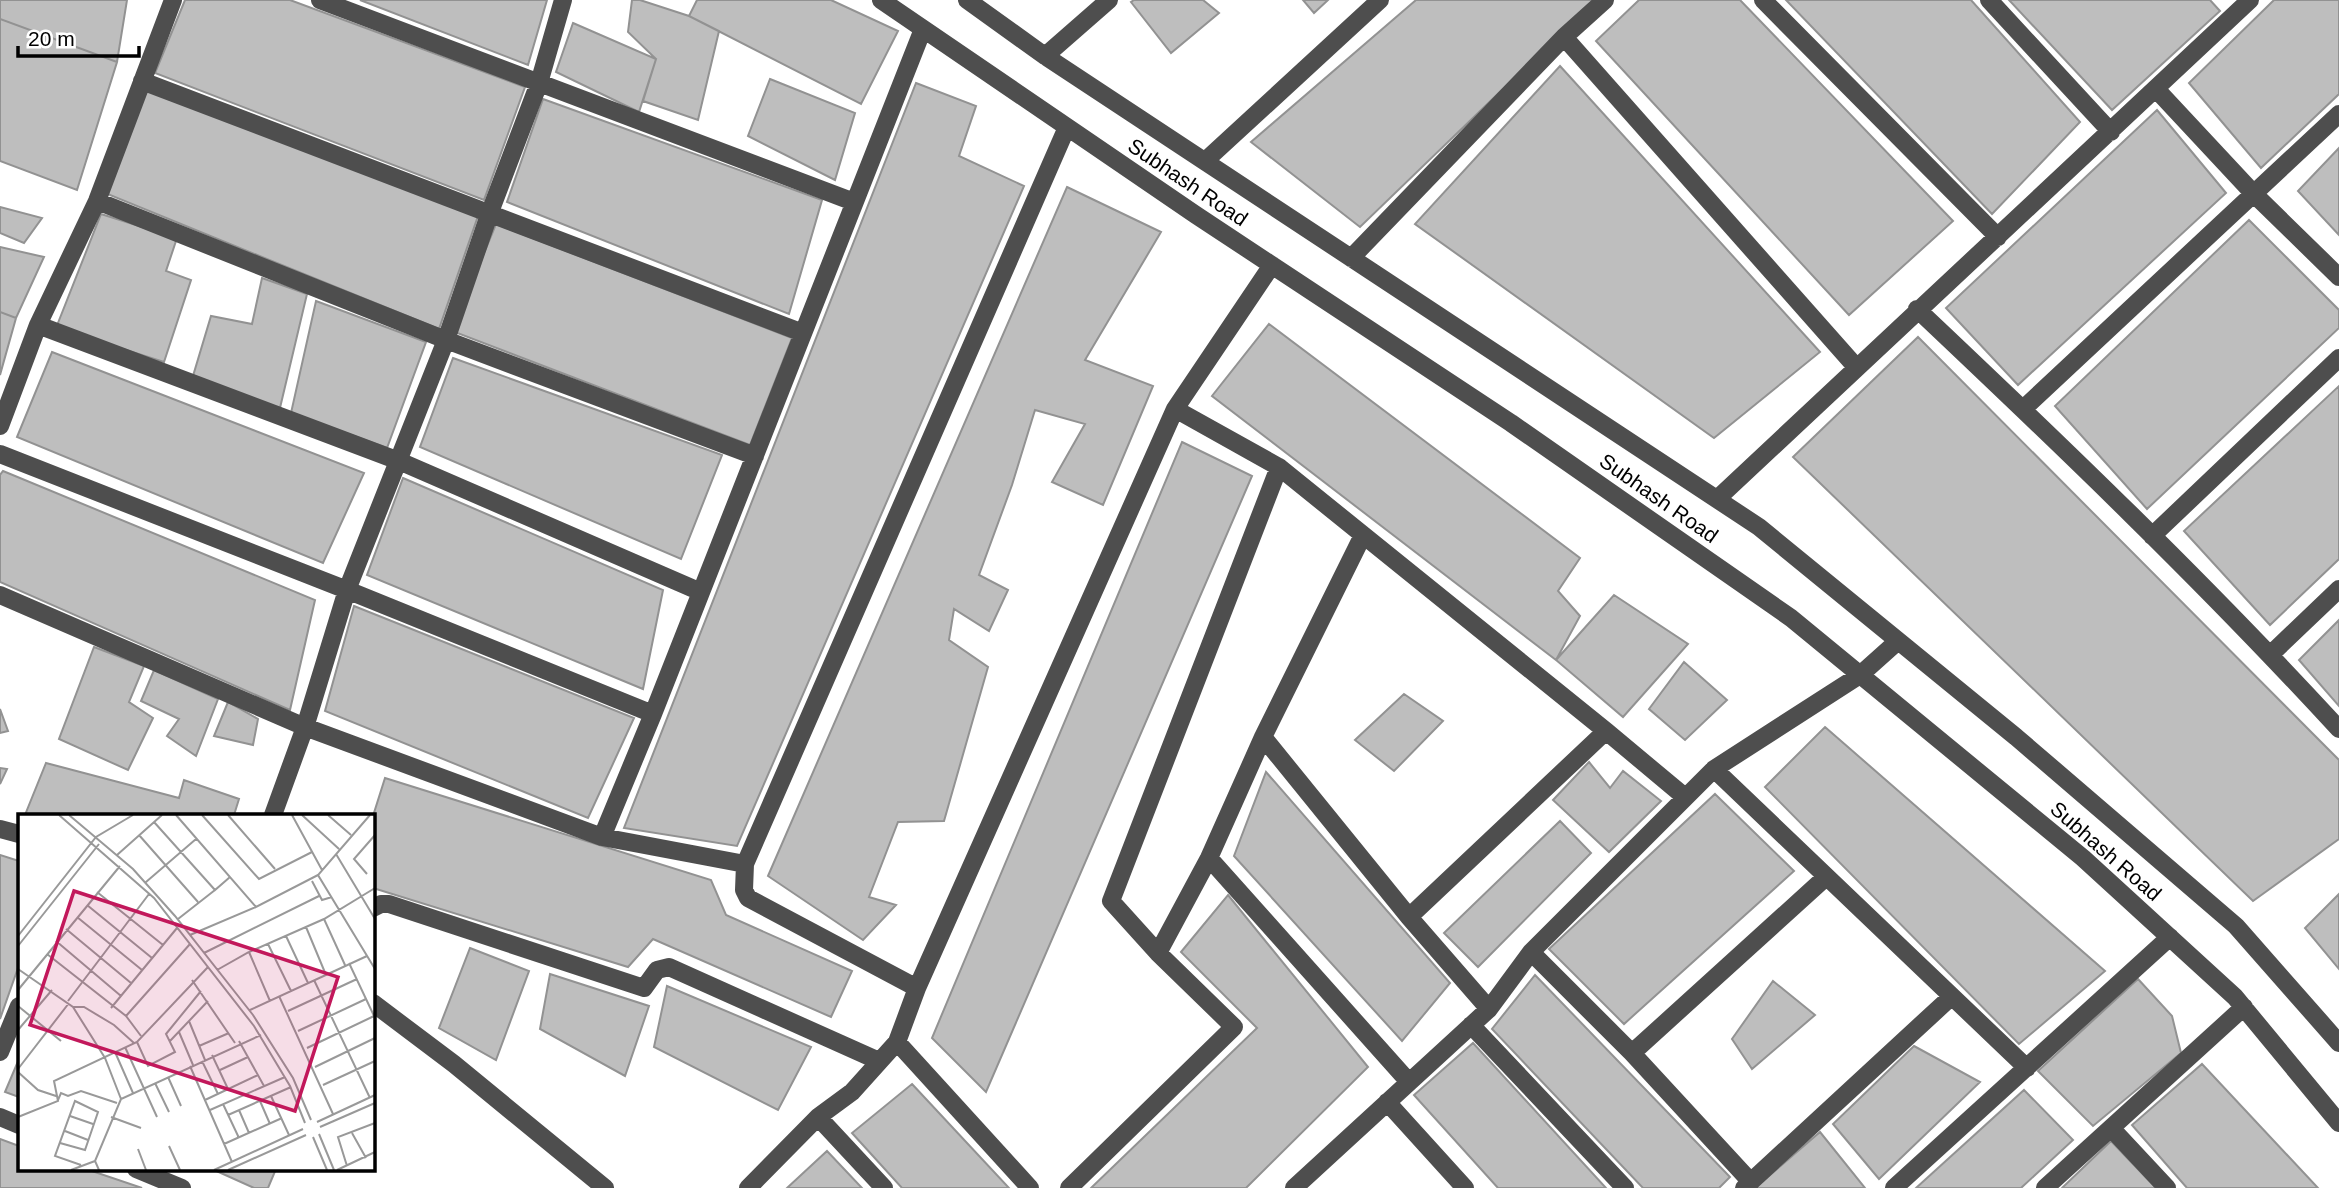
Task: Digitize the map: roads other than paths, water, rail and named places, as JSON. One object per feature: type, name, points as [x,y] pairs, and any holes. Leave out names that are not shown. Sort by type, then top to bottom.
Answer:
[{"type":"street","points":[[0,426],[38,325],[97,201],[173,0]]},
{"type":"street","points":[[320,0],[854,202]]},
{"type":"street","points":[[273,814],[305,727],[347,590],[446,340],[490,212],[539,83],[563,0]]},
{"type":"street","name":"Subhash Road","points":[[881,0],[1272,265],[1523,430],[1791,618],[2083,858],[2235,996],[2339,1123]]},
{"type":"street","name":"Subhash Road","points":[[967,0],[1045,56],[1759,527],[2016,737],[2236,926],[2339,1044]]},
{"type":"street","points":[[1045,56],[1109,0]]},
{"type":"street","points":[[1205,161],[1380,0]]},
{"type":"street","points":[[1351,258],[1564,37],[1605,0]]},
{"type":"street","points":[[1763,0],[1998,237]]},
{"type":"street","points":[[1989,0],[2111,132]]},
{"type":"street","points":[[2224,0],[2236,14]]},
{"type":"street","points":[[1717,499],[2250,0]]},
{"type":"street","points":[[602,837],[923,29]]},
{"type":"street","points":[[1564,37],[1857,368]]},
{"type":"street","points":[[142,81],[803,333]]},
{"type":"street","points":[[2156,89],[2253,193],[2339,276]]},
{"type":"street","points":[[2023,409],[2339,114]]},
{"type":"street","points":[[917,988],[748,898],[744,890],[745,864],[1067,127]]},
{"type":"street","points":[[97,201],[446,340],[755,456]]},
{"type":"street","points":[[752,1187],[818,1117],[852,1092],[897,1042],[917,988],[1175,409],[1272,265]]},
{"type":"street","points":[[1917,309],[2023,409],[2271,654],[2339,729]]},
{"type":"street","points":[[38,325],[399,461],[701,592]]},
{"type":"street","points":[[2152,536],[2339,358]]},
{"type":"street","points":[[1175,409],[1279,467],[1685,797]]},
{"type":"street","points":[[0,454],[653,714]]},
{"type":"street","points":[[1069,1188],[1234,1027],[1158,953],[1111,901],[1279,467]]},
{"type":"street","points":[[1158,953],[1209,858],[1263,737],[1363,535]]},
{"type":"street","points":[[2271,654],[2339,589]]},
{"type":"street","points":[[0,595],[305,727],[602,837],[745,864]]},
{"type":"street","points":[[1294,1188],[1489,1009],[1531,952],[1714,769],[1860,675],[1898,641]]},
{"type":"street","points":[[1409,918],[1606,731]]},
{"type":"street","points":[[1263,737],[1409,918],[1489,1009]]},
{"type":"street","points":[[1714,769],[2027,1068]]},
{"type":"street","points":[[0,829],[18,834]]},
{"type":"street","points":[[1209,858],[1409,1082]]},
{"type":"street","points":[[1632,1053],[1826,877]]},
{"type":"street","points":[[374,907],[389,904],[643,988],[657,970],[669,967],[879,1061]]},
{"type":"street","points":[[1894,1188],[2170,937]]},
{"type":"street","points":[[1531,952],[1632,1053],[1748,1185],[1951,997]]},
{"type":"street","points":[[374,1004],[454,1064],[605,1188]]},
{"type":"street","points":[[2045,1188],[2244,1007]]},
{"type":"street","points":[[0,1052],[18,1008]]},
{"type":"street","points":[[1471,1025],[1625,1188]]},
{"type":"street","points":[[897,1042],[1030,1188]]},
{"type":"street","points":[[1387,1102],[1465,1188]]},
{"type":"street","points":[[0,1117],[18,1125]]},
{"type":"street","points":[[818,1117],[884,1188]]},
{"type":"street","points":[[2111,1128],[2167,1188]]},
{"type":"street","points":[[139,1170],[182,1188]]}]
